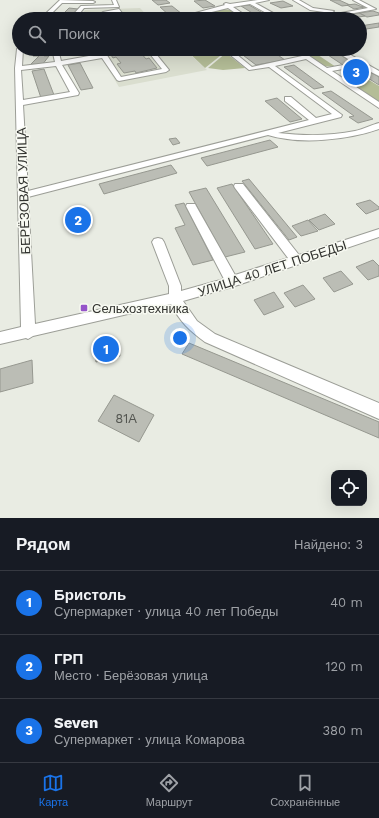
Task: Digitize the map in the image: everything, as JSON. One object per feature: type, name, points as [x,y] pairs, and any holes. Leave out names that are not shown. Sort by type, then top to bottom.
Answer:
[{"type":"street","points":[[219,0],[238,12]]},
{"type":"street","points":[[205,12],[229,6],[267,0]]},
{"type":"street","points":[[294,0],[318,12]]},
{"type":"street","points":[[355,0],[379,11]]},
{"type":"street","points":[[50,12],[62,1],[115,1],[117,6],[83,7],[78,12]]},
{"type":"street","points":[[251,3],[268,12]]},
{"type":"street","points":[[312,9],[331,11]]},
{"type":"street","points":[[353,12],[373,9]]},
{"type":"street","points":[[105,12],[119,12]]},
{"type":"street","name":"БЕРЁЗОВАЯ УЛИЦА","points":[[19,56],[19,103],[28,332]]},
{"type":"street","points":[[19,103],[75,93],[59,64],[57,56]]},
{"type":"street","points":[[18,68],[59,64],[87,56]]},
{"type":"street","points":[[104,56],[119,79],[166,70],[155,56]]},
{"type":"street","points":[[235,56],[251,69]]},
{"type":"street","points":[[347,56],[379,74]]},
{"type":"street","points":[[240,71],[308,57],[379,106]]},
{"type":"street","points":[[326,70],[360,64]]},
{"type":"street","points":[[23,195],[338,115],[270,65]]},
{"type":"street","points":[[288,99],[315,121]]},
{"type":"street","points":[[269,132],[276,136],[287,137],[353,134],[379,126]]},
{"type":"street","points":[[238,186],[297,261]]},
{"type":"street","points":[[191,206],[232,282]]},
{"type":"street","name":"УЛИЦА 40 ЛЕТ ПОБЕДЫ","points":[[0,338],[176,298],[232,282],[379,233]]},
{"type":"street","points":[[158,242],[175,286],[176,298],[182,312],[192,325],[210,338],[379,411]]},
{"type":"shaded area","points":[[140,8],[144,12],[83,12],[85,10]]},
{"type":"shaded area","points":[[100,56],[192,56],[207,70],[119,87]]},
{"type":"green space","points":[[221,9],[232,10],[235,12],[209,12]]},
{"type":"green space","points":[[192,56],[220,56],[205,68]]},
{"type":"green space","points":[[222,56],[230,56],[245,68],[223,70],[208,68]]},
{"type":"green space","points":[[309,56],[320,56],[336,67],[323,66]]},
{"type":"green space","points":[[354,75],[359,78],[364,77],[379,86],[379,103],[341,77]]},
{"type":"building","points":[[152,0],[166,0],[170,3],[158,5]]},
{"type":"building","points":[[205,0],[215,6],[203,8],[194,1]]},
{"type":"building","points":[[330,0],[339,0],[350,5],[342,6]]},
{"type":"building","points":[[283,1],[293,6],[281,8],[270,3]]},
{"type":"building","points":[[355,4],[365,7],[354,9],[347,5]]},
{"type":"building","points":[[249,5],[261,12],[251,12],[241,6]]},
{"type":"building","points":[[172,6],[180,12],[166,12],[160,7]]},
{"type":"building","points":[[69,8],[78,9],[75,12],[65,12]]},
{"type":"building","points":[[373,11],[379,13],[379,15],[367,17],[366,12]]},
{"type":"building","points":[[379,23],[379,27],[367,29],[367,25]]},
{"type":"building","points":[[39,56],[49,56],[42,65],[31,64]]},
{"type":"building","points":[[112,56],[144,56],[146,59],[149,58],[157,68],[136,73],[135,71],[124,73],[117,64],[121,63],[116,57],[113,58]]},
{"type":"building","points":[[244,56],[279,56],[285,60],[256,65]]},
{"type":"building","points":[[330,56],[342,56],[353,63],[343,65]]},
{"type":"building","points":[[80,63],[93,88],[81,90],[68,65]]},
{"type":"building","points":[[294,65],[324,87],[314,89],[284,67]]},
{"type":"building","points":[[361,66],[379,77],[379,85],[352,68]]},
{"type":"building","points":[[352,68],[365,76],[359,77],[346,69]]},
{"type":"building","points":[[44,69],[54,95],[41,98],[32,71]]},
{"type":"building","points":[[331,91],[373,119],[358,123],[349,117],[354,116],[322,93]]},
{"type":"building","points":[[277,98],[302,119],[290,122],[265,101]]},
{"type":"building","points":[[176,138],[180,143],[173,145],[169,139]]},
{"type":"building","points":[[270,140],[278,147],[207,166],[201,158]]},
{"type":"building","points":[[171,165],[177,173],[104,194],[99,184]]},
{"type":"building","points":[[249,179],[297,237],[289,240],[242,181]]},
{"type":"building","points":[[232,184],[273,244],[255,249],[217,188]]},
{"type":"building","points":[[206,188],[245,252],[225,257],[189,192]]},
{"type":"building","points":[[370,200],[379,207],[379,209],[366,214],[356,204]]},
{"type":"building","points":[[184,203],[213,260],[193,265],[175,228],[185,225],[175,205]]},
{"type":"building","points":[[325,214],[335,224],[319,230],[309,220]]},
{"type":"building","points":[[82,215],[82,222],[74,224],[73,217]]},
{"type":"building","points":[[308,220],[318,231],[301,236],[292,226]]},
{"type":"building","points":[[373,260],[379,266],[379,276],[368,280],[356,267]]},
{"type":"building","points":[[341,271],[353,284],[334,292],[323,278]]},
{"type":"building","points":[[303,285],[315,299],[295,307],[284,293]]},
{"type":"building","points":[[274,292],[284,307],[264,315],[254,300]]},
{"type":"building","points":[[110,339],[117,342],[120,356],[96,362],[94,343]]},
{"type":"building","points":[[189,343],[379,422],[379,438],[182,354]]},
{"type":"building","points":[[32,360],[33,383],[0,392],[0,369]]},
{"type":"building","points":[[114,395],[154,415],[139,442],[98,421]]},
{"type":"place","name":"Seven","points":[[356,72]]},
{"type":"place","name":"ГРП","points":[[78,220]]},
{"type":"place","name":"Сельхозтехника","points":[[84,308]]},
{"type":"place","name":"Бристоль","points":[[106,349]]}]
